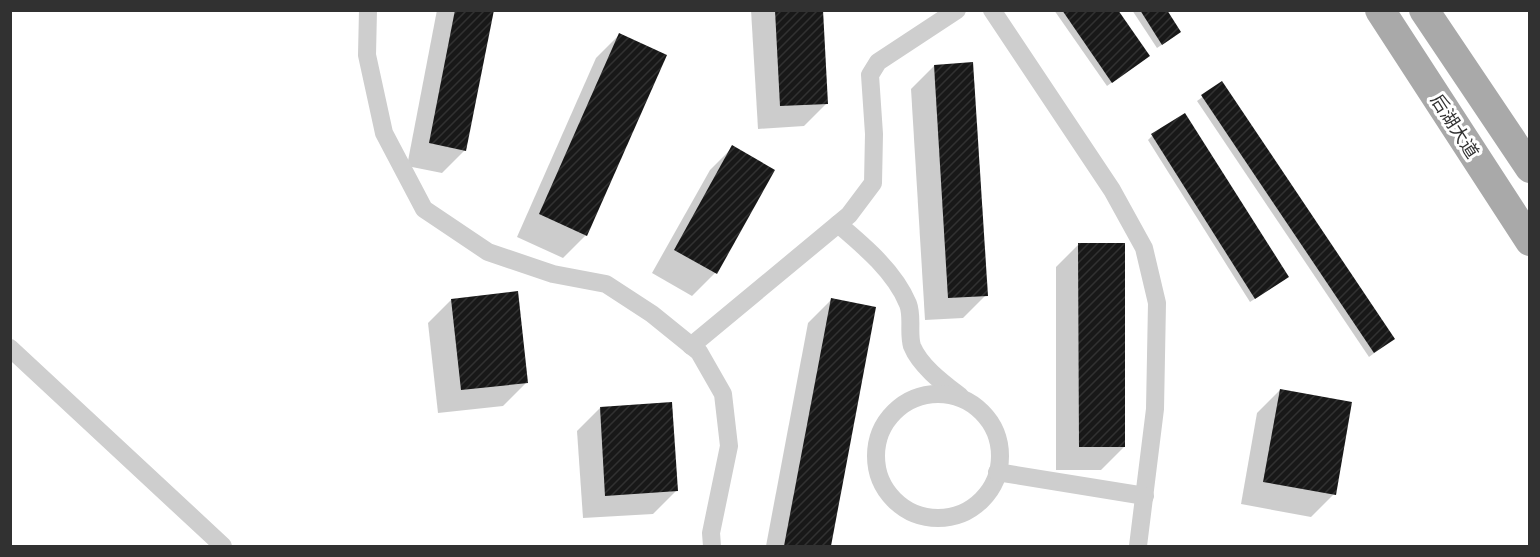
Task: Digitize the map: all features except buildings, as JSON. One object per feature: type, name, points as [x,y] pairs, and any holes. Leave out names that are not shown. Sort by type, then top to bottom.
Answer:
[{"type":"main road","name":"后湖大道","points":[[1380,10],[1530,241]]},
{"type":"main road","name":"后湖大道","points":[[1424,10],[1530,168]]},
{"type":"street","points":[[368,10],[368,55],[384,133],[424,209],[488,252],[553,274],[606,284],[652,314],[699,352],[723,394],[729,446],[711,533],[712,546]]},
{"type":"street","points":[[691,346],[849,215],[873,183],[874,134],[870,75],[878,62],[957,10]]},
{"type":"street","points":[[992,10],[1112,189],[1144,248],[1157,303],[1155,409],[1138,546]]},
{"type":"street","points":[[838,224],[871,251],[908,304],[912,325],[912,345],[922,360],[939,381],[969,402],[985,415],[995,432],[999,452],[998,472],[989,491],[975,506],[957,515],[938,518],[918,515],[899,505],[886,490],[878,471],[876,450],[882,430],[893,413],[910,400],[930,394],[950,395],[969,402]]},
{"type":"street","points":[[10,348],[223,546]]},
{"type":"street","points":[[998,472],[1145,496]]}]
